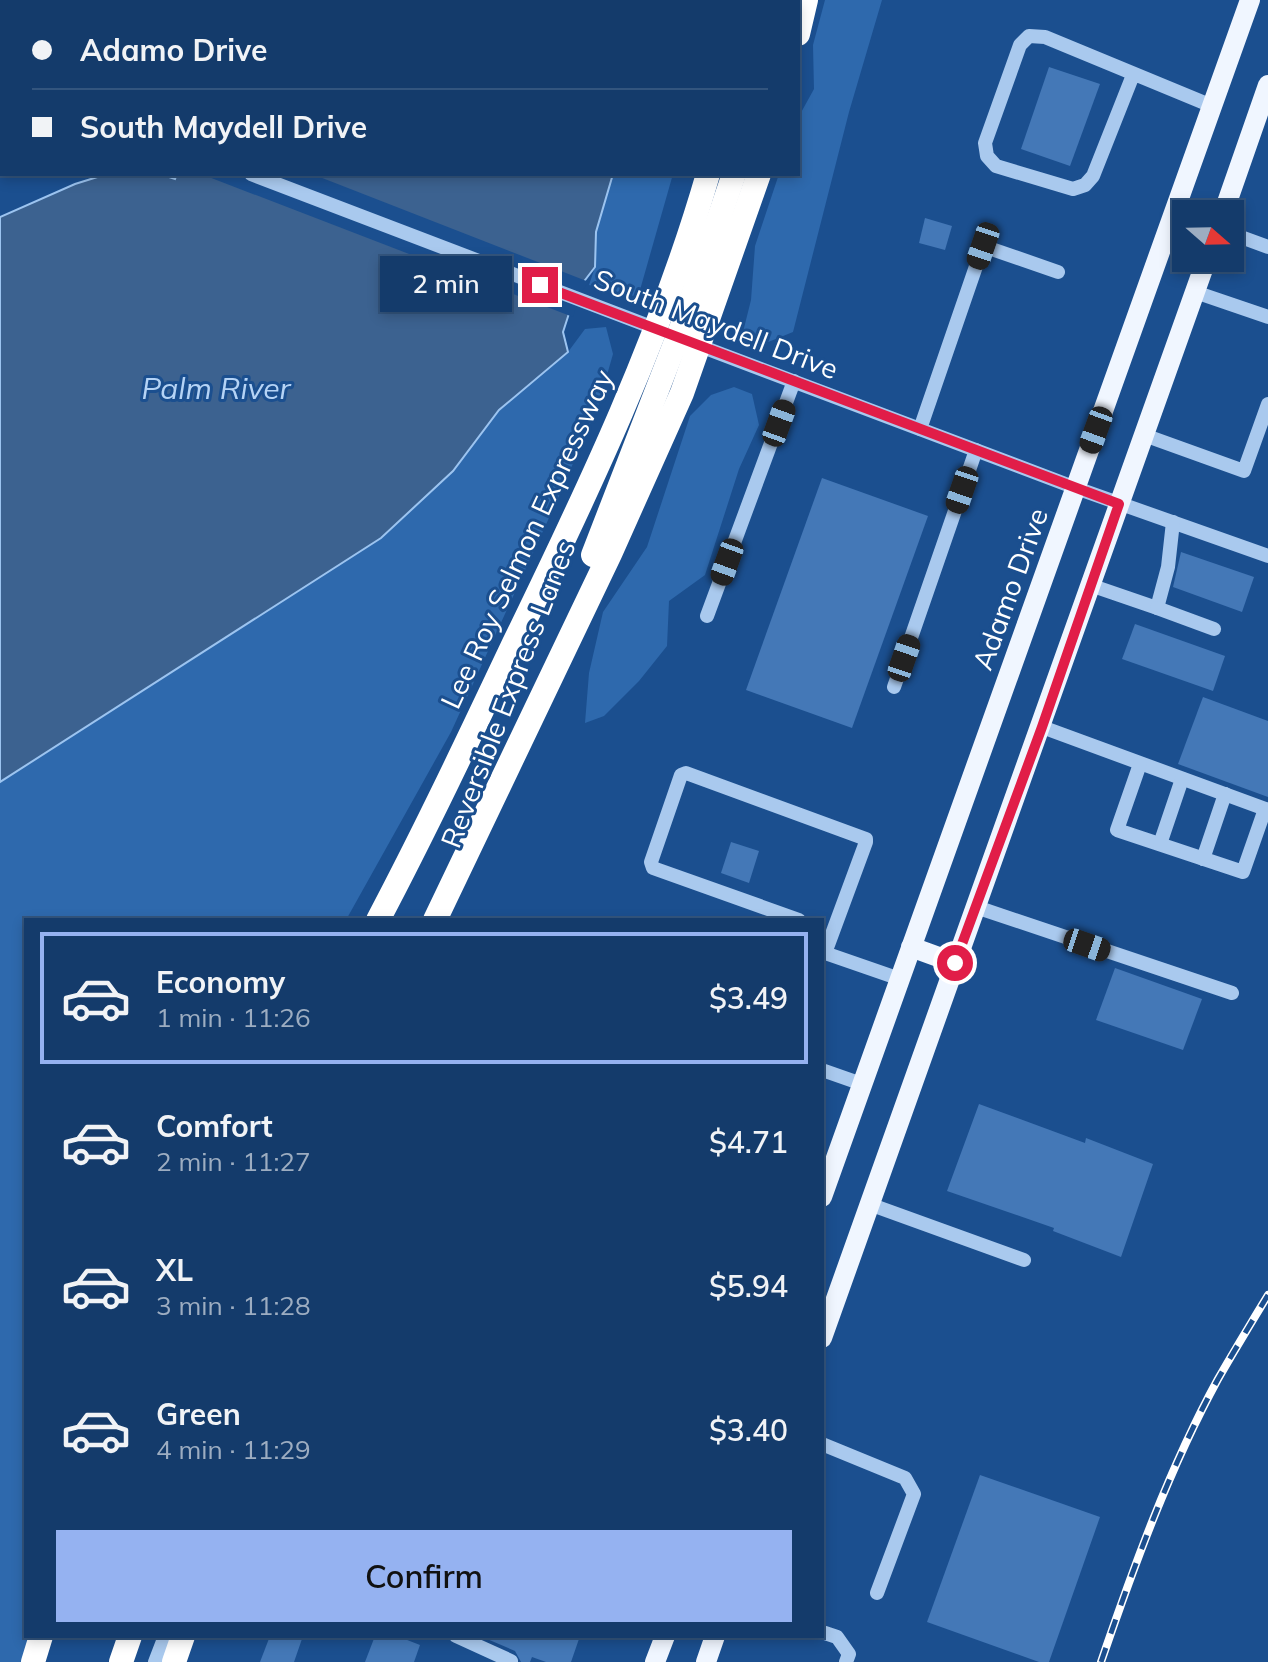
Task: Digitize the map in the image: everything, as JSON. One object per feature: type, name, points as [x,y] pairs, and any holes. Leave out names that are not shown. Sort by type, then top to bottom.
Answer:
[{"type":"highway","points":[[800,26],[806,0]]},
{"type":"highway","name":"Lee Roy Selmon Expressway","points":[[379,918],[442,796],[580,507],[634,381],[707,176]]},
{"type":"highway","name":"Reversible Express Lanes","points":[[454,918],[668,363],[733,176]]},
{"type":"highway","points":[[436,918],[610,554],[682,393],[758,176]]},
{"type":"highway","points":[[33,1662],[40,1638]]},
{"type":"highway","points":[[121,1662],[129,1638]]},
{"type":"highway","points":[[174,1662],[182,1638]]},
{"type":"main road","name":"Adamo Drive","points":[[824,1191],[1250,0]]},
{"type":"main road","points":[[1228,200],[1268,85]]},
{"type":"main road","points":[[824,1332],[1202,272]]},
{"type":"main road","points":[[911,947],[955,963]]},
{"type":"main road","points":[[655,1662],[664,1638]]},
{"type":"main road","points":[[706,1662],[714,1638]]},
{"type":"street","points":[[1133,75],[1093,176],[1085,185],[1073,189],[996,166],[987,156],[985,143],[1020,45],[1029,36],[1045,37],[1212,106]]},
{"type":"street","name":"South Maydell Drive","points":[[256,176],[1076,488],[1268,556]]},
{"type":"street","points":[[1244,238],[1268,247]]},
{"type":"street","points":[[920,429],[983,246],[1058,272]]},
{"type":"street","points":[[1195,292],[1268,317]]},
{"type":"street","points":[[707,616],[794,381]]},
{"type":"street","points":[[1144,435],[1244,471],[1268,404]]},
{"type":"street","points":[[894,687],[976,450]]},
{"type":"street","points":[[1157,608],[1168,567],[1173,522]]},
{"type":"street","points":[[1090,585],[1214,629]]},
{"type":"street","points":[[1042,727],[1267,810],[1243,872],[1117,830],[1140,764]]},
{"type":"street","points":[[793,918],[653,868],[651,862],[683,773],[866,839],[824,953],[900,979]]},
{"type":"street","points":[[1160,844],[1182,779]]},
{"type":"street","points":[[1203,859],[1225,794]]},
{"type":"street","points":[[976,907],[1232,993]]},
{"type":"street","points":[[824,1071],[862,1084]]},
{"type":"street","points":[[869,1204],[1024,1260]]},
{"type":"street","points":[[824,1445],[905,1478],[914,1494],[877,1593]]},
{"type":"street","points":[[824,1633],[837,1637],[849,1654],[846,1662]]},
{"type":"street","points":[[155,1662],[164,1638]]},
{"type":"street","points":[[461,1638],[511,1661]]},
{"type":"shaded area","points":[[825,0],[882,0],[849,112],[793,332],[758,346],[742,336],[751,300],[755,246],[778,176],[800,176],[800,114],[814,89],[813,45]]},
{"type":"shaded area","points":[[612,176],[672,176],[638,297],[589,285],[595,267],[596,232]]},
{"type":"shaded area","points":[[606,327],[613,354],[599,403],[451,732],[347,918],[24,918],[24,1638],[45,1638],[38,1662],[0,1662],[0,782],[381,538],[453,471],[499,410],[568,352],[585,329]]},
{"type":"shaded area","points":[[734,387],[752,394],[759,425],[739,469],[705,575],[669,601],[667,646],[639,681],[604,716],[585,723],[589,673],[603,612],[647,547],[690,416],[711,395]]},
{"type":"water","name":"Palm River","points":[[101,176],[166,176],[175,179],[176,176],[612,176],[596,232],[595,267],[576,292],[563,332],[568,352],[499,410],[453,471],[381,538],[0,782],[0,217]]},
{"type":"pier","points":[[206,176],[317,176],[589,282],[581,292],[573,317]]},
{"type":"building","points":[[1049,67],[1100,84],[1070,166],[1021,149]]},
{"type":"building","points":[[925,218],[952,226],[945,250],[919,243]]},
{"type":"building","points":[[822,478],[928,516],[852,728],[746,690]]},
{"type":"building","points":[[1181,552],[1254,577],[1242,612],[1173,587]]},
{"type":"building","points":[[1135,624],[1225,656],[1213,691],[1122,659]]},
{"type":"building","points":[[1203,697],[1268,721],[1268,797],[1178,764]]},
{"type":"building","points":[[731,842],[759,851],[749,883],[721,873]]},
{"type":"building","points":[[1115,968],[1202,999],[1183,1050],[1096,1020]]},
{"type":"building","points":[[979,1104],[1085,1143],[1086,1138],[1153,1164],[1121,1257],[1053,1231],[1054,1228],[947,1191]]},
{"type":"building","points":[[980,1475],[1100,1517],[1049,1662],[1039,1662],[927,1622]]},
{"type":"building","points":[[269,1638],[302,1638],[294,1662],[260,1662]]},
{"type":"building","points":[[374,1638],[402,1638],[420,1645],[414,1662],[365,1662]]},
{"type":"building","points":[[485,1638],[579,1638],[571,1662],[546,1662],[532,1657],[530,1662],[521,1662],[515,1651]]},
{"type":"railway","points":[[1101,1662],[1168,1483],[1218,1379],[1268,1295]]},
{"type":"route","points":[[540,285],[1119,504],[1042,727],[955,963]]}]
